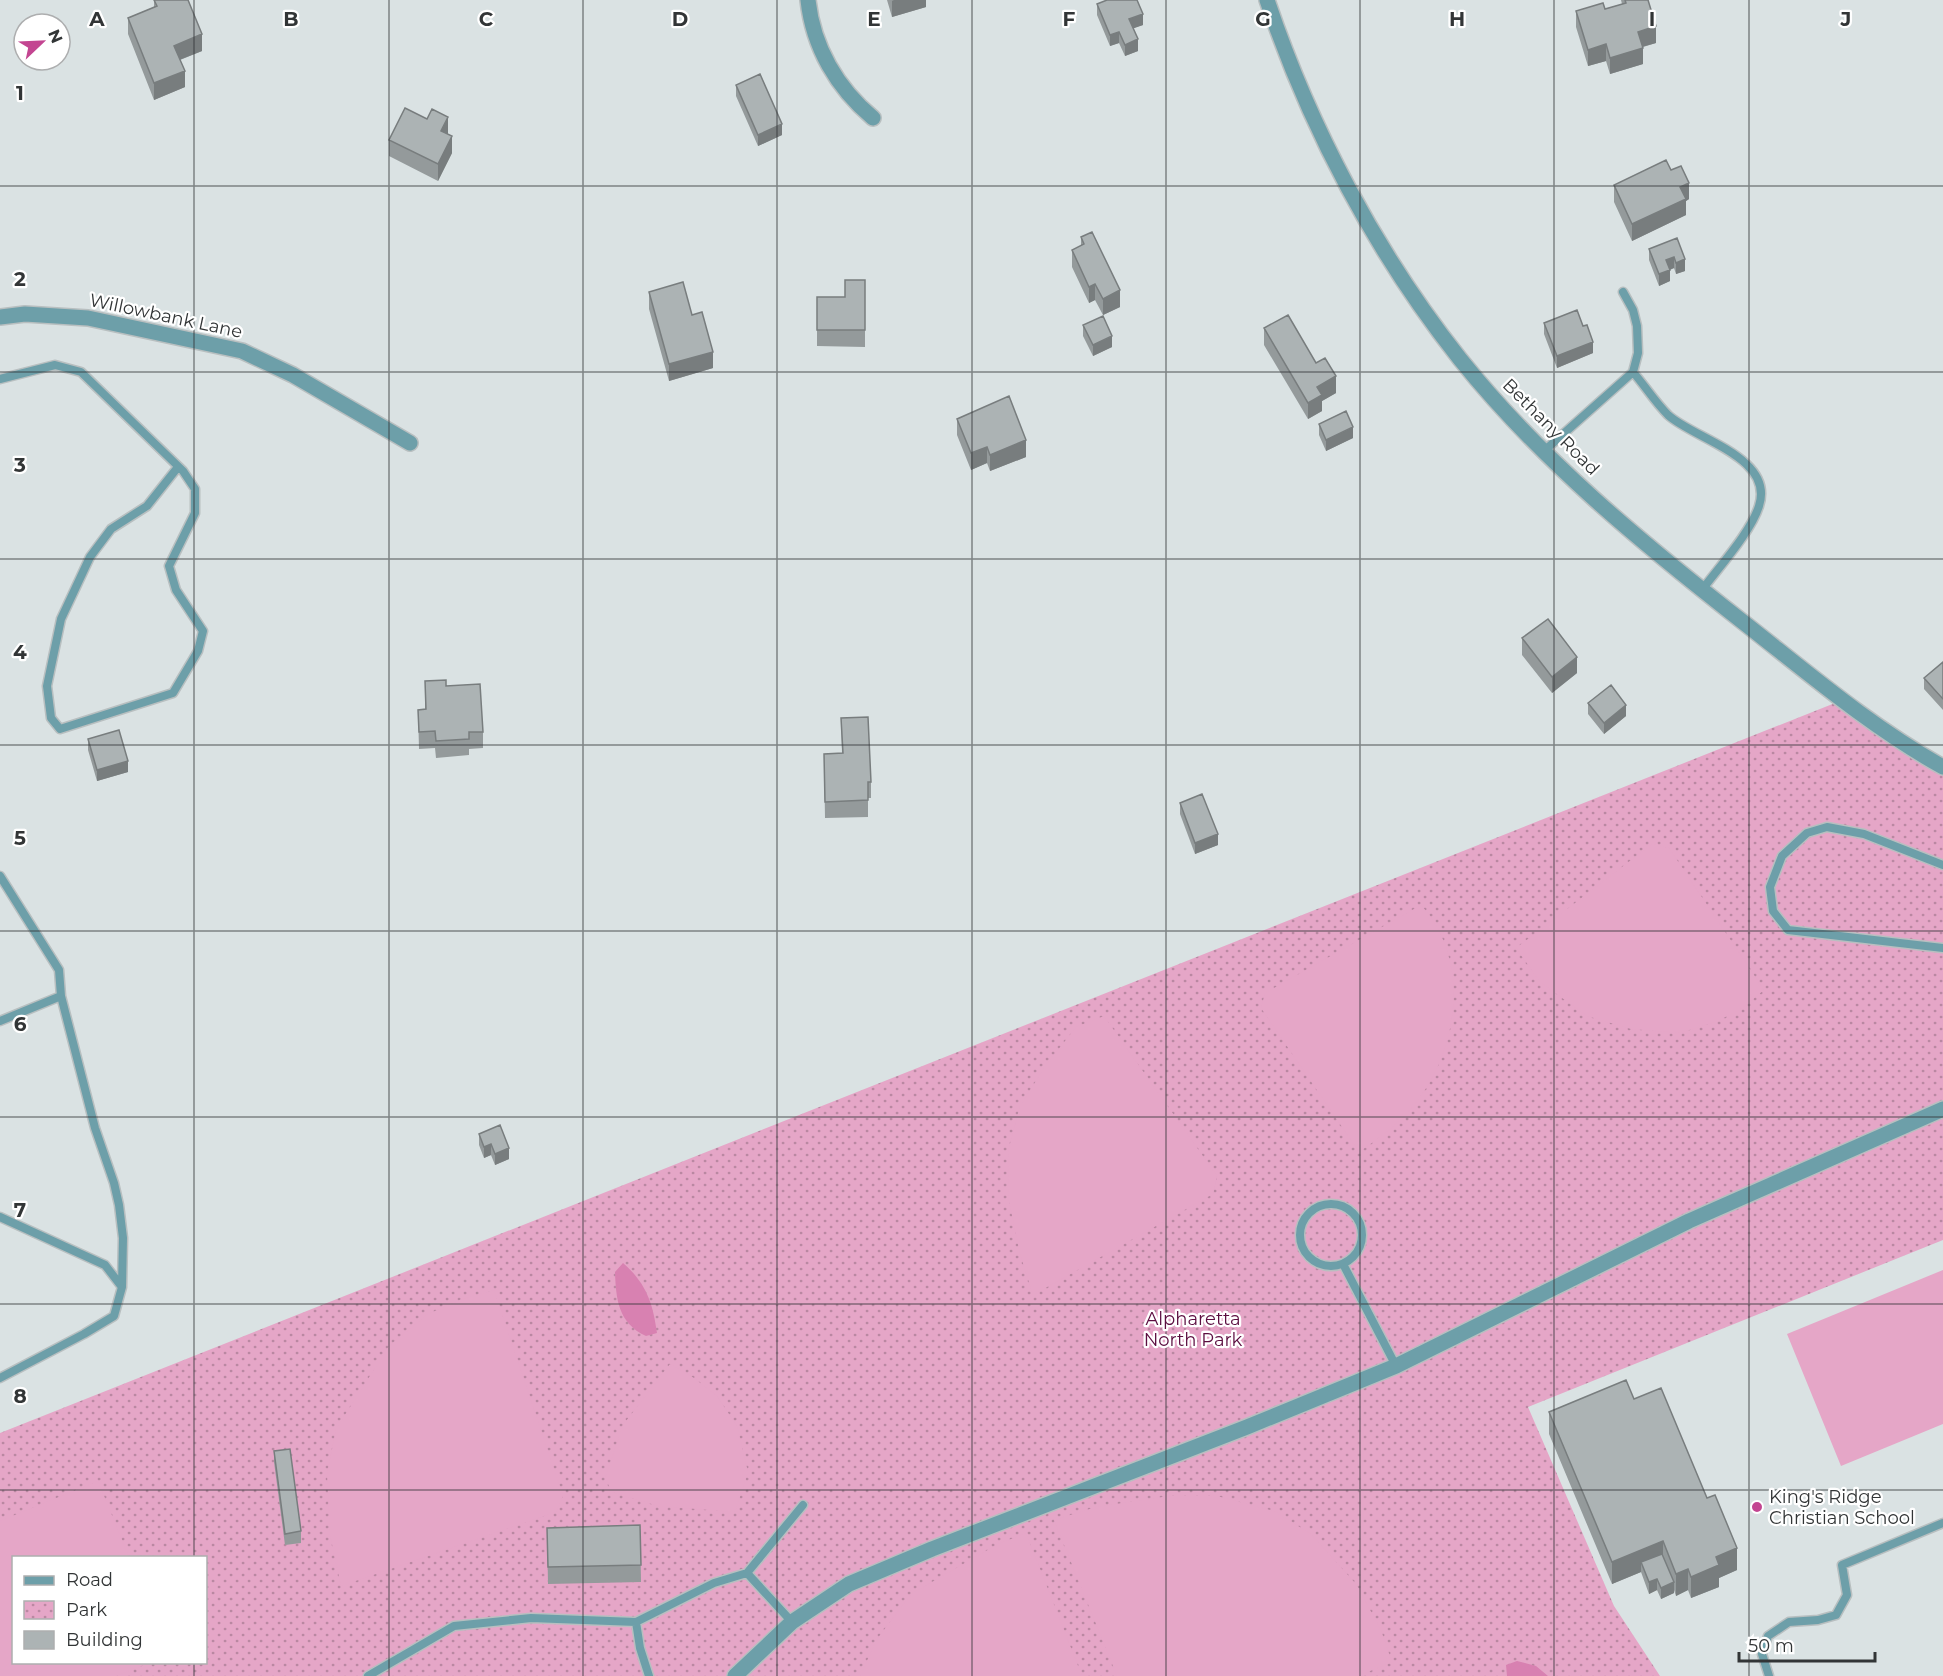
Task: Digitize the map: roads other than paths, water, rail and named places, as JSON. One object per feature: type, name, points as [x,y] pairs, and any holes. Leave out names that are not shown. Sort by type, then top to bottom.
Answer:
[{"type":"street","points":[[808,0],[810,21],[822,54],[849,97],[873,118]]},
{"type":"street","name":"Bethany Road","points":[[1267,0],[1317,125],[1348,186],[1385,250],[1460,358],[1544,451],[1650,549],[1862,714],[1943,767]]},
{"type":"street","name":"Willowbank Lane","points":[[0,317],[25,315],[88,318],[242,351],[293,375],[410,443]]},
{"type":"street","points":[[735,1676],[792,1622],[849,1584],[1396,1366],[1689,1221],[1943,1108]]},
{"type":"lane","points":[[1544,451],[1633,372],[1638,353],[1637,326],[1633,310],[1623,292]]},
{"type":"lane","points":[[0,379],[55,365],[81,372],[178,467],[195,489],[195,513],[170,566],[176,590],[203,631],[198,651],[173,693],[60,729],[51,718],[47,686],[61,619],[90,557],[111,529],[147,506],[178,467]]},
{"type":"lane","points":[[1633,372],[1669,416],[1733,454],[1751,470],[1760,488],[1759,508],[1702,590]]},
{"type":"lane","points":[[1943,865],[1864,834],[1827,827],[1807,833],[1782,856],[1770,887],[1773,911],[1788,930],[1943,948]]},
{"type":"lane","points":[[0,876],[59,970],[61,996],[95,1128],[114,1183],[123,1238],[122,1287],[114,1316],[0,1378]]},
{"type":"lane","points":[[0,1021],[61,996]]},
{"type":"lane","points":[[1339,1205],[1349,1210],[1361,1227],[1362,1236],[1357,1253],[1343,1264],[1335,1266],[1318,1264],[1304,1252],[1300,1242],[1303,1221],[1309,1212],[1318,1206],[1339,1205]]},
{"type":"lane","points":[[0,1217],[105,1265],[122,1287]]},
{"type":"lane","points":[[1343,1264],[1396,1366]]},
{"type":"lane","points":[[368,1676],[454,1626],[531,1618],[636,1622],[714,1582],[747,1573],[803,1505]]},
{"type":"lane","points":[[1769,1676],[1762,1654],[1768,1636],[1789,1622],[1818,1620],[1836,1614],[1847,1595],[1842,1565],[1943,1523]]},
{"type":"lane","points":[[747,1573],[792,1622]]},
{"type":"lane","points":[[636,1622],[640,1648],[650,1676]]},
{"type":"place","name":"King's Ridge Christian School","points":[[1757,1507]]},
{"type":"park label","name":"Alpharetta North Park","points":[[1193,1329]]}]
